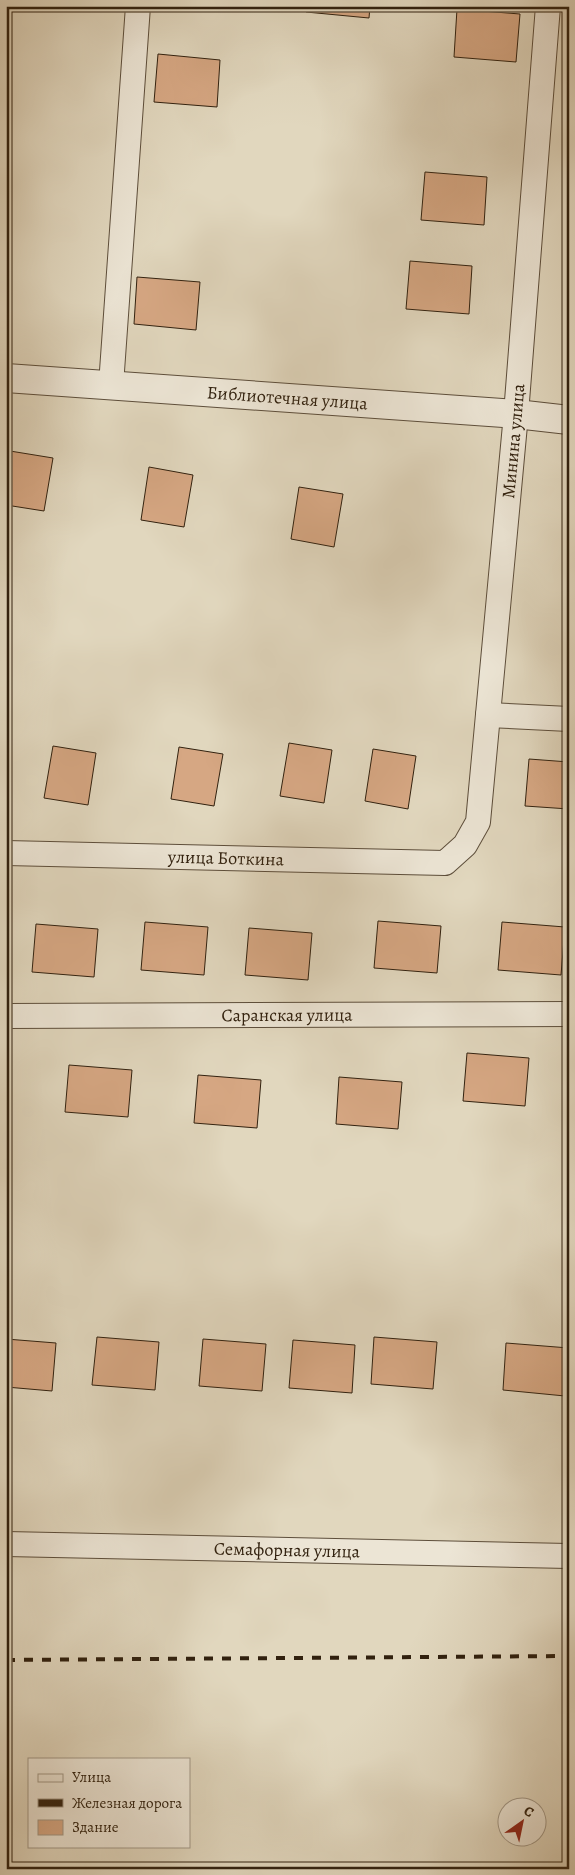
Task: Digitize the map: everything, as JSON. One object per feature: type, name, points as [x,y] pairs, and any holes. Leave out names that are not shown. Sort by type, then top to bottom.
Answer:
[{"type":"street","points":[[111,385],[138,6]]},
{"type":"street","name":"Минина улица","points":[[445,863],[465,845],[478,822],[516,414],[548,6]]},
{"type":"street","name":"Библиотечная улица","points":[[6,378],[516,414],[569,420]]},
{"type":"street","points":[[488,715],[569,719]]},
{"type":"street","name":"улица Боткина","points":[[6,853],[445,863]]},
{"type":"street","name":"Саранская улица","points":[[6,1016],[569,1014]]},
{"type":"street","name":"Семафорная улица","points":[[6,1544],[569,1556]]},
{"type":"building","points":[[307,6],[370,6],[369,18],[306,12]]},
{"type":"building","points":[[457,9],[520,14],[516,62],[454,57]]},
{"type":"building","points":[[158,54],[220,60],[217,107],[154,102]]},
{"type":"building","points":[[425,172],[487,177],[484,225],[421,220]]},
{"type":"building","points":[[410,261],[472,266],[469,314],[406,309]]},
{"type":"building","points":[[137,277],[200,282],[196,330],[134,324]]},
{"type":"building","points":[[10,451],[53,458],[44,511],[6,505],[6,472]]},
{"type":"building","points":[[149,467],[193,475],[184,527],[141,520]]},
{"type":"building","points":[[299,487],[343,494],[334,547],[291,539]]},
{"type":"building","points":[[289,743],[332,750],[324,803],[280,796]]},
{"type":"building","points":[[53,746],[96,753],[88,805],[44,798]]},
{"type":"building","points":[[179,747],[223,754],[214,806],[171,799]]},
{"type":"building","points":[[373,749],[416,756],[408,809],[365,801]]},
{"type":"building","points":[[529,759],[569,762],[569,809],[525,806]]},
{"type":"building","points":[[378,921],[441,926],[437,973],[374,968]]},
{"type":"building","points":[[145,922],[208,927],[204,975],[141,970]]},
{"type":"building","points":[[502,922],[565,927],[561,975],[498,970]]},
{"type":"building","points":[[36,924],[98,929],[94,977],[32,972]]},
{"type":"building","points":[[249,928],[312,933],[308,980],[245,975]]},
{"type":"building","points":[[467,1053],[529,1058],[525,1106],[463,1101]]},
{"type":"building","points":[[69,1065],[132,1070],[128,1117],[65,1112]]},
{"type":"building","points":[[6,1075],[9,1075],[6,1114]]},
{"type":"building","points":[[198,1075],[261,1080],[257,1128],[194,1123]]},
{"type":"building","points":[[339,1077],[402,1082],[398,1129],[336,1124]]},
{"type":"building","points":[[97,1337],[159,1342],[155,1390],[92,1385]]},
{"type":"building","points":[[374,1337],[437,1342],[433,1389],[371,1384]]},
{"type":"building","points":[[6,1339],[56,1343],[52,1391],[6,1387]]},
{"type":"building","points":[[203,1339],[266,1344],[262,1391],[199,1386]]},
{"type":"building","points":[[293,1340],[355,1345],[352,1393],[289,1388]]},
{"type":"building","points":[[506,1343],[569,1348],[565,1396],[503,1390]]},
{"type":"railway","points":[[6,1660],[569,1656]]}]
